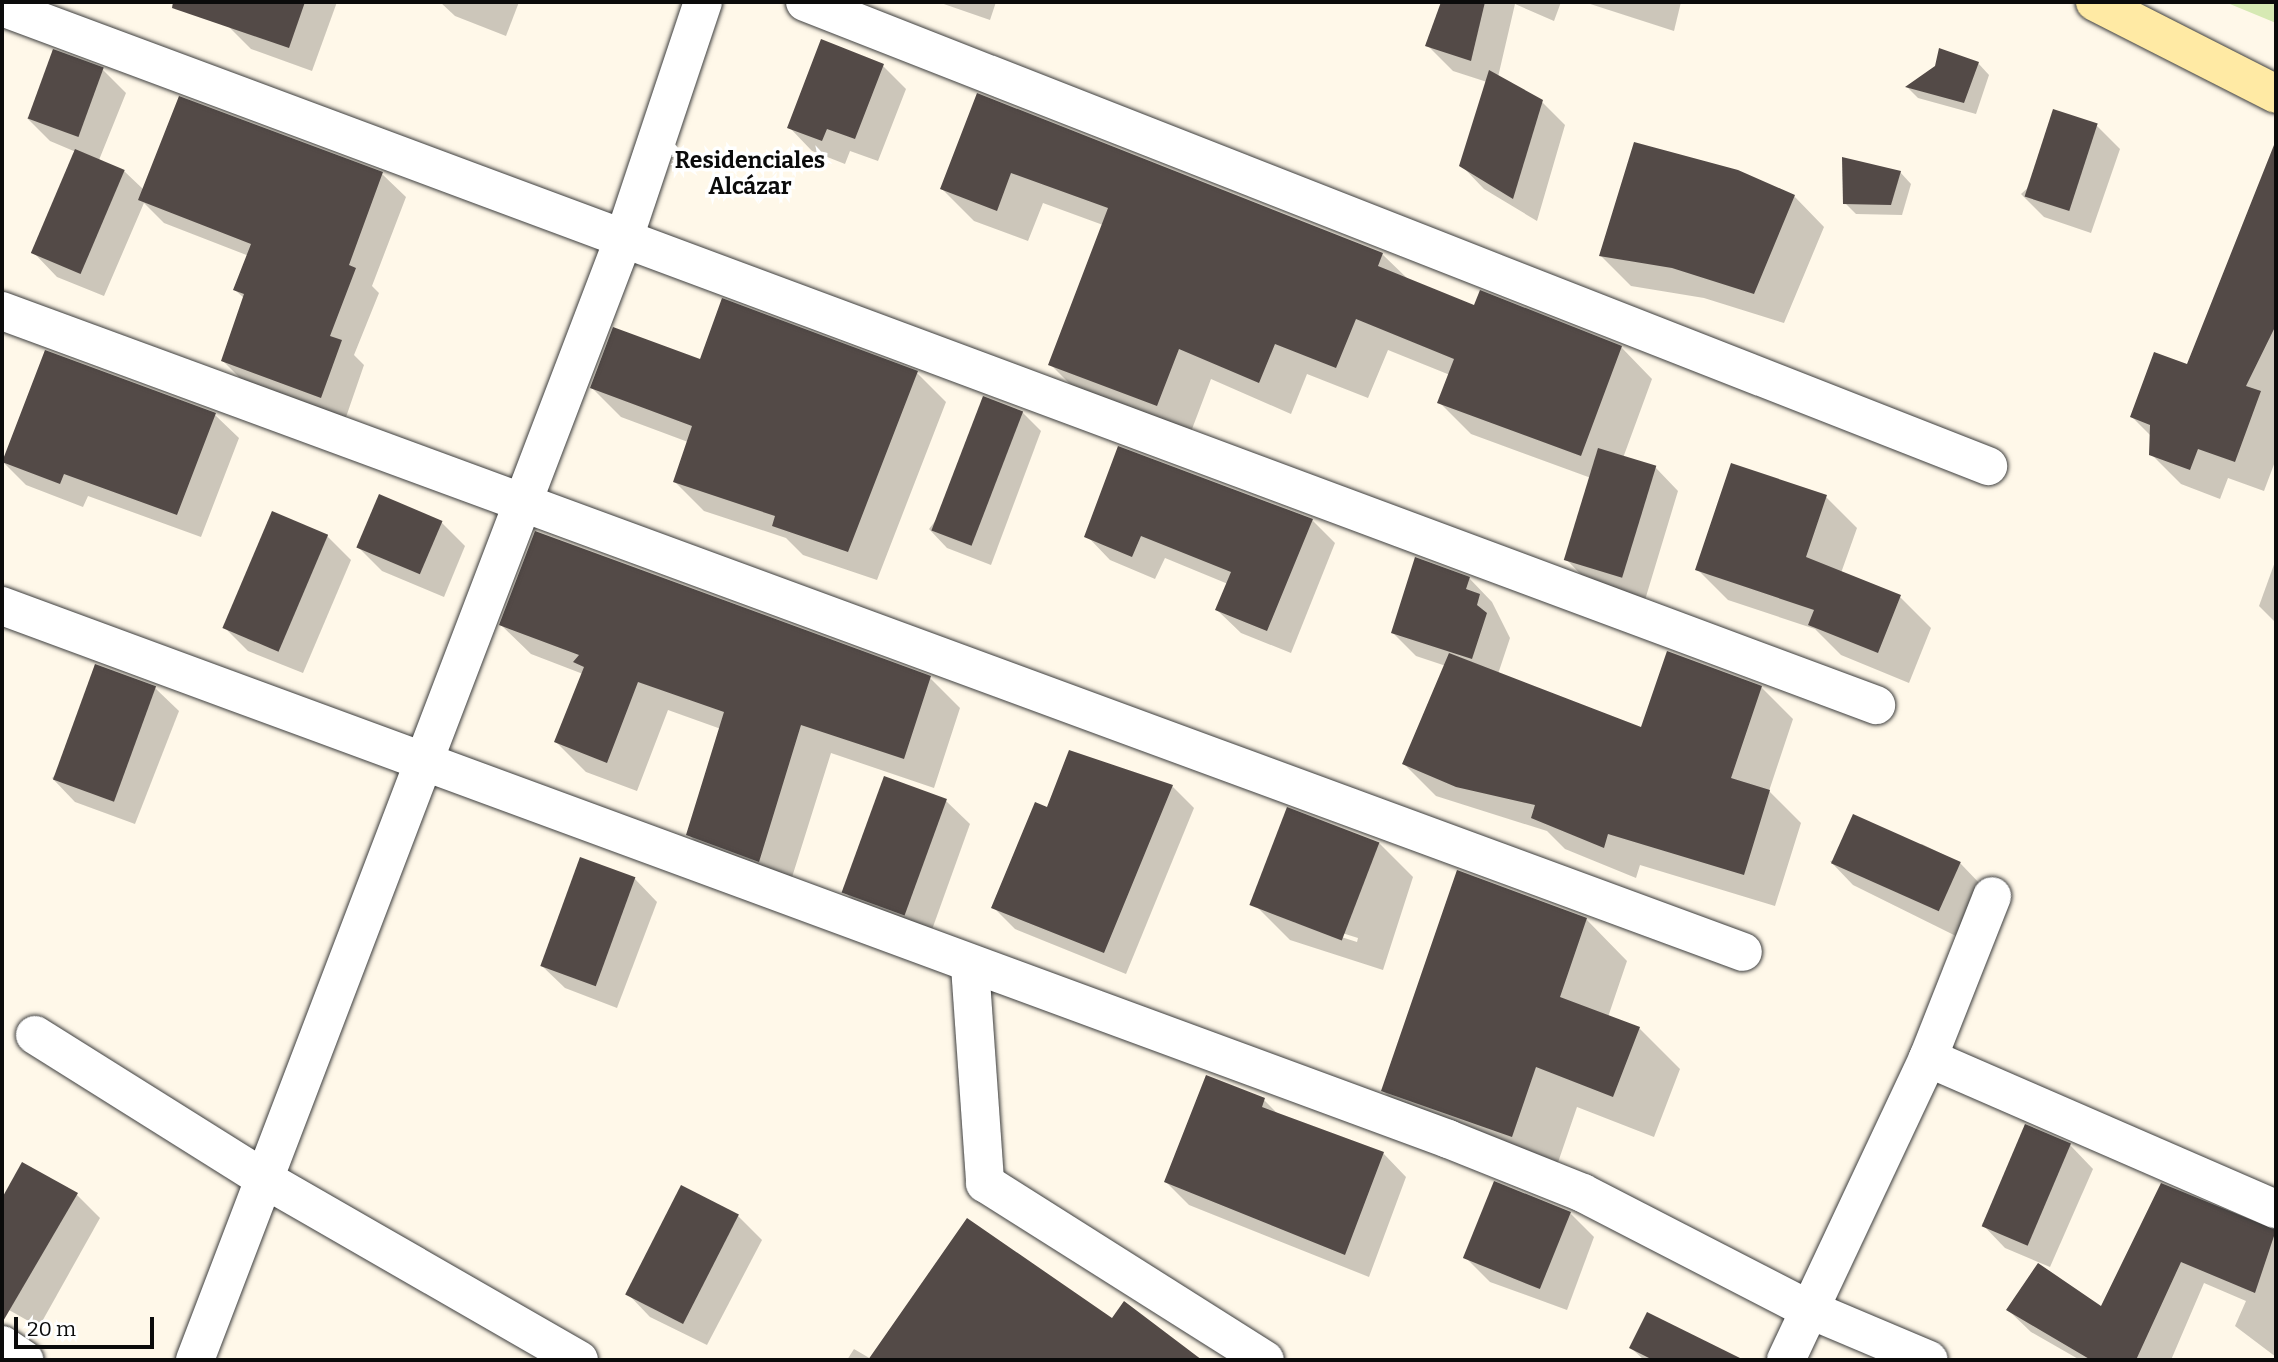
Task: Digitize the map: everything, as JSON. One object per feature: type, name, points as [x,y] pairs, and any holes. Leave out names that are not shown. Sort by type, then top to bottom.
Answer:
[{"type":"street","points":[[195,1360],[266,1180],[518,501],[625,235],[703,2]]},
{"type":"street","points":[[805,2],[1988,466]]},
{"type":"street","points":[[2095,2],[2268,85]]},
{"type":"street","points":[[2,7],[625,235],[1876,705]]},
{"type":"street","points":[[2,311],[1742,952]]},
{"type":"street","points":[[2,606],[1583,1193],[1808,1308],[1928,1360]]},
{"type":"street","points":[[1786,1360],[1808,1308],[1928,1058],[1992,896]]},
{"type":"street","points":[[970,966],[985,1183],[1265,1360]]},
{"type":"street","points":[[34,1035],[266,1180],[579,1360]]},
{"type":"street","points":[[1928,1058],[2276,1209]]},
{"type":"street","points":[[2,1345],[24,1360]]},
{"type":"green space","points":[[2225,2],[2276,2],[2276,23]]},
{"type":"building","points":[[173,2],[305,2],[289,48],[172,8]]},
{"type":"building","points":[[1441,2],[1485,2],[1471,61],[1425,46]]},
{"type":"building","points":[[821,39],[884,64],[855,139],[827,129],[822,141],[787,128]]},
{"type":"building","points":[[1939,48],[1979,62],[1964,103],[1905,87],[1935,66]]},
{"type":"building","points":[[53,49],[104,67],[78,137],[28,119]]},
{"type":"building","points":[[1489,70],[1543,100],[1513,199],[1459,166]]},
{"type":"building","points":[[977,93],[1383,253],[1378,266],[1474,305],[1480,290],[1622,346],[1581,456],[1437,403],[1454,359],[1356,319],[1336,368],[1275,344],[1259,383],[1179,349],[1157,406],[1048,365],[1108,208],[1011,173],[997,211],[940,189]]},
{"type":"building","points":[[179,96],[383,172],[349,265],[356,268],[330,336],[342,340],[321,398],[221,361],[244,294],[233,290],[251,244],[138,200]]},
{"type":"building","points":[[2053,109],[2098,124],[2069,211],[2025,196]]},
{"type":"building","points":[[1634,142],[1738,170],[1795,195],[1754,294],[1672,268],[1599,256]]},
{"type":"building","points":[[2274,145],[2276,325],[2246,386],[2261,391],[2235,462],[2198,449],[2190,470],[2149,455],[2150,425],[2130,417],[2154,352],[2187,364]]},
{"type":"building","points":[[75,149],[125,170],[81,274],[31,253]]},
{"type":"building","points":[[1842,157],[1901,171],[1891,205],[1843,204]]},
{"type":"building","points":[[722,298],[918,371],[848,552],[772,526],[775,516],[673,482],[692,426],[590,388],[613,327],[700,359]]},
{"type":"building","points":[[45,350],[216,413],[177,515],[64,474],[60,484],[2,462]]},
{"type":"building","points":[[983,396],[1023,411],[972,546],[931,530]]},
{"type":"building","points":[[1118,446],[1313,519],[1267,631],[1215,610],[1231,572],[1141,536],[1132,557],[1084,537]]},
{"type":"building","points":[[1598,448],[1656,466],[1622,578],[1564,560]]},
{"type":"building","points":[[1731,463],[1827,495],[1806,557],[1901,595],[1878,653],[1808,625],[1814,610],[1695,570]]},
{"type":"building","points":[[379,494],[443,521],[420,574],[356,547]]},
{"type":"building","points":[[272,511],[328,535],[279,652],[222,628]]},
{"type":"building","points":[[535,531],[931,676],[904,759],[801,725],[759,862],[686,835],[724,712],[638,682],[607,763],[554,742],[584,667],[573,662],[579,655],[499,625]]},
{"type":"building","points":[[1415,557],[1470,577],[1466,589],[1480,594],[1477,605],[1487,613],[1472,659],[1391,633]]},
{"type":"building","points":[[1667,651],[1762,686],[1731,778],[1770,790],[1744,875],[1608,834],[1604,848],[1531,818],[1535,805],[1456,787],[1402,764],[1449,653],[1641,727]]},
{"type":"building","points":[[95,664],[156,686],[114,802],[53,780]]},
{"type":"building","points":[[1069,750],[1173,785],[1104,953],[991,908],[1035,802],[1047,807]]},
{"type":"building","points":[[884,776],[947,799],[905,915],[842,893]]},
{"type":"building","points":[[1287,807],[1379,842],[1342,941],[1249,905]]},
{"type":"building","points":[[1853,814],[1961,862],[1939,911],[1831,863]]},
{"type":"building","points":[[580,857],[635,877],[596,986],[540,966]]},
{"type":"building","points":[[1457,870],[1587,918],[1560,997],[1640,1027],[1613,1097],[1536,1067],[1512,1137],[1381,1091]]},
{"type":"building","points":[[1206,1075],[1265,1098],[1262,1107],[1384,1152],[1345,1255],[1164,1182]]},
{"type":"building","points":[[2025,1124],[2071,1144],[2028,1246],[1982,1226]]},
{"type":"building","points":[[22,1162],[78,1193],[2,1323],[2,1198]]},
{"type":"building","points":[[1494,1181],[1571,1212],[1540,1289],[1463,1258]]},
{"type":"building","points":[[2161,1183],[2276,1230],[2255,1293],[2181,1262],[2136,1360],[2091,1360],[2006,1310],[2038,1263],[2101,1306]]},
{"type":"building","points":[[681,1185],[739,1215],[683,1324],[625,1295]]},
{"type":"building","points":[[967,1218],[1112,1318],[1124,1301],[1202,1360],[868,1360]]},
{"type":"building","points":[[1647,1312],[1744,1360],[1653,1360],[1629,1348]]},
{"type":"district","name":"Residenciales Alcázar","points":[[750,173]]}]
